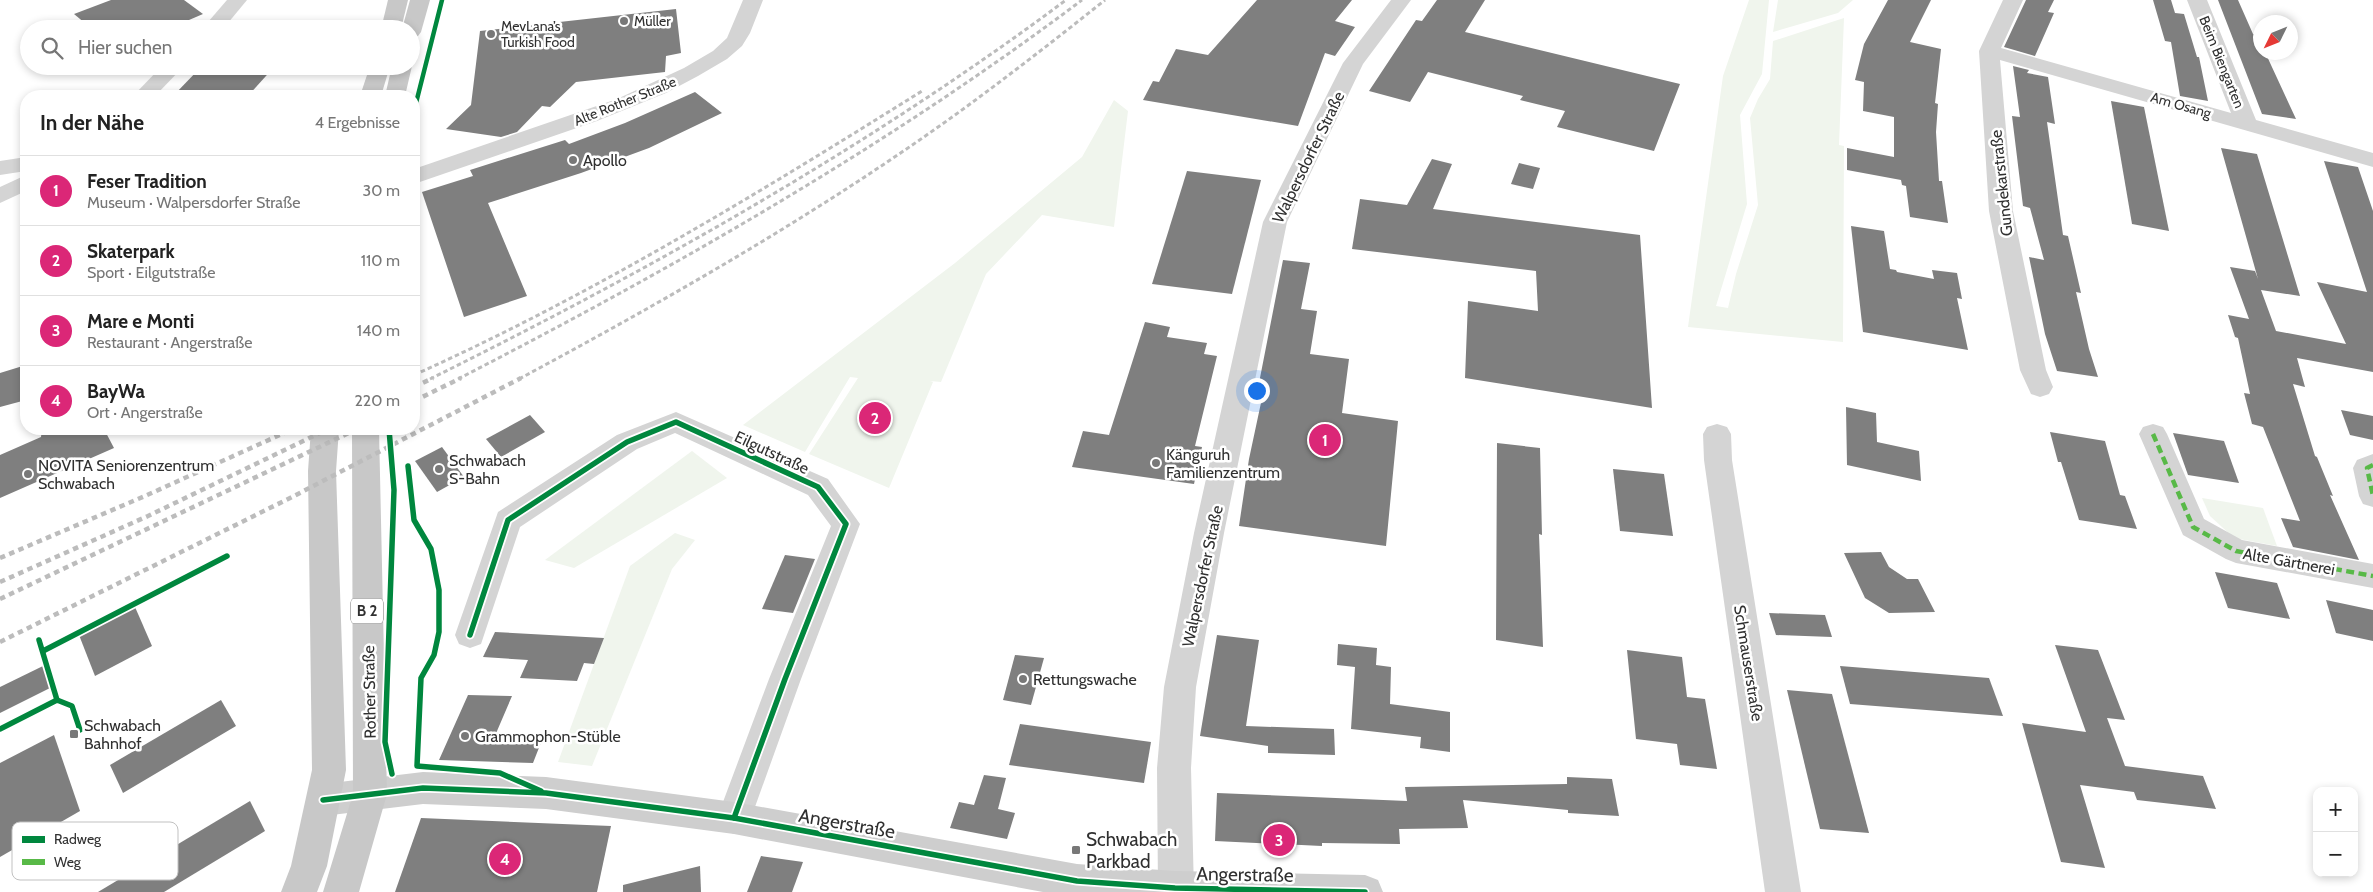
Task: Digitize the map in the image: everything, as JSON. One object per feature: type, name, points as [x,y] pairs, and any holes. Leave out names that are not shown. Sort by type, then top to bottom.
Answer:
[{"type":"main road","points":[[392,20],[398,0]]},
{"type":"main road","points":[[414,20],[420,0]]},
{"type":"main road","points":[[373,90],[377,75]]},
{"type":"main road","points":[[396,90],[400,75]]},
{"type":"main road","points":[[299,892],[309,866],[329,770],[322,471],[325,435]]},
{"type":"main road","name":"Rother Straße","points":[[341,892],[370,794],[364,435]]},
{"type":"street","points":[[220,20],[237,0]]},
{"type":"street","name":"Alte Rother Straße","points":[[420,175],[463,157],[562,126],[666,86],[714,59],[735,41],[753,0]]},
{"type":"street","name":"Walpersdorfer Straße","points":[[1176,890],[1174,768],[1180,687],[1209,533],[1274,222],[1354,63],[1401,0]]},
{"type":"street","points":[[1989,51],[2014,0]]},
{"type":"street","name":"Beim Biengarten","points":[[2197,0],[2246,123]]},
{"type":"street","name":"Am Osang","points":[[1989,51],[2373,160]]},
{"type":"street","name":"Gundekarstraße","points":[[1989,51],[2001,211],[2037,379]]},
{"type":"street","points":[[149,90],[165,75]]},
{"type":"street","name":"Alte Rother Straße","points":[[420,164],[463,157]]},
{"type":"street","points":[[0,168],[20,165]]},
{"type":"street","points":[[0,196],[20,185]]},
{"type":"street","name":"Eilgutstraße","points":[[470,635],[508,520],[627,442],[676,422],[818,487],[846,524],[785,679],[734,818]]},
{"type":"street","name":"Schmauserstraße","points":[[1717,434],[1720,470],[1783,892]]},
{"type":"street","name":"Alte Gärtnerei","points":[[2153,434],[2193,528],[2236,551],[2373,576]]},
{"type":"street","points":[[2373,465],[2367,468],[2373,496]]},
{"type":"street","name":"Angerstraße","points":[[323,800],[423,788],[546,793],[734,818],[1077,881],[1176,890],[1364,892]]},
{"type":"shaded area","points":[[1749,0],[1769,0],[1762,74],[1740,115],[1747,204],[1716,306],[1728,308],[1736,274],[1758,205],[1750,118],[1758,99],[1770,79],[1773,41],[1844,18],[1839,145],[1844,146],[1843,342],[1688,327],[1723,76]]},
{"type":"shaded area","points":[[1778,0],[1853,0],[1838,13],[1773,32]]},
{"type":"shaded area","points":[[1114,100],[1128,111],[1114,227],[1042,215],[986,274],[941,382],[930,381],[933,382],[889,488],[809,454],[858,378],[850,377],[805,452],[743,425],[955,263],[1082,157]]},
{"type":"shaded area","points":[[692,451],[727,478],[574,568],[545,560]]},
{"type":"shaded area","points":[[2202,498],[2263,508],[2277,546],[2234,538],[2210,516]]},
{"type":"shaded area","points":[[675,533],[695,540],[672,569],[592,766],[558,762],[630,566]]},
{"type":"building","points":[[111,0],[184,0],[203,14],[189,20],[81,20],[74,14]]},
{"type":"building","points":[[1257,0],[1352,0],[1335,21],[1355,27],[1335,56],[1325,53],[1298,126],[1143,100],[1153,81],[1159,82],[1176,49],[1208,55]]},
{"type":"building","points":[[1437,0],[1485,0],[1465,32],[1680,84],[1654,151],[1557,127],[1565,111],[1520,100],[1523,96],[1428,72],[1410,102],[1369,91],[1416,20],[1422,21]]},
{"type":"building","points":[[1888,0],[1931,0],[1910,42],[1941,49],[1935,103],[1938,104],[1936,132],[1939,181],[1942,181],[1948,223],[1910,217],[1906,186],[1902,185],[1901,180],[1847,170],[1847,148],[1894,157],[1894,117],[1863,111],[1864,82],[1855,80],[1864,44]]},
{"type":"building","points":[[2026,0],[2054,0],[2048,12],[2054,13],[2035,56],[2004,47]]},
{"type":"building","points":[[2153,0],[2171,0],[2175,13],[2184,14],[2197,57],[2199,57],[2208,101],[2180,96],[2171,42],[2165,41]]},
{"type":"building","points":[[2218,0],[2238,0],[2253,34],[2253,60],[2269,60],[2296,119],[2262,114]]},
{"type":"building","points":[[676,9],[681,53],[666,56],[665,72],[576,82],[550,107],[542,106],[517,132],[501,137],[446,129],[471,105],[480,31]]},
{"type":"building","points":[[2013,66],[2029,70],[2027,73],[2048,77],[2055,124],[2047,122],[2063,235],[2068,236],[2081,293],[2076,292],[2089,349],[2098,377],[2057,371],[2045,334],[2029,257],[2044,260],[2030,208],[2023,206],[2012,116],[2020,117]]},
{"type":"building","points":[[193,75],[267,75],[253,90],[179,90]]},
{"type":"building","points":[[695,92],[722,113],[649,148],[581,173],[488,203],[527,296],[464,317],[422,192],[473,176],[470,170],[565,140],[569,144],[625,123]]},
{"type":"building","points":[[2111,101],[2144,107],[2169,231],[2132,224]]},
{"type":"building","points":[[2221,148],[2257,154],[2300,296],[2261,290],[2276,331],[2346,344],[2317,282],[2367,292],[2324,161],[2358,167],[2373,211],[2373,372],[2297,358],[2305,387],[2293,384],[2315,456],[2359,560],[2293,547],[2281,518],[2300,521],[2263,427],[2252,424],[2244,393],[2250,394],[2238,338],[2235,337],[2228,315],[2249,319],[2230,267],[2255,271],[2258,279]]},
{"type":"building","points":[[1432,159],[1452,164],[1433,209],[1640,235],[1652,408],[1465,378],[1468,301],[1538,311],[1536,271],[1352,249],[1360,199],[1407,205]]},
{"type":"building","points":[[1519,163],[1540,168],[1533,189],[1511,184]]},
{"type":"building","points":[[1187,171],[1261,180],[1232,294],[1152,284]]},
{"type":"building","points":[[1851,226],[1884,231],[1890,269],[1934,279],[1932,270],[1957,273],[1962,299],[1957,298],[1968,350],[1863,332]]},
{"type":"building","points":[[1283,260],[1310,263],[1301,309],[1317,311],[1310,354],[1349,359],[1342,413],[1398,421],[1386,546],[1239,526],[1249,459],[1265,384],[1259,383]]},
{"type":"building","points":[[1145,322],[1170,327],[1167,337],[1207,343],[1204,354],[1217,356],[1195,446],[1202,447],[1194,484],[1072,467],[1083,431],[1109,435]]},
{"type":"building","points":[[20,367],[20,402],[0,407],[0,373]]},
{"type":"building","points":[[1846,407],[1876,413],[1877,442],[1919,451],[1921,481],[1847,465]]},
{"type":"building","points":[[2341,410],[2373,416],[2373,440],[2350,435]]},
{"type":"building","points":[[530,415],[545,432],[501,457],[486,439]]},
{"type":"building","points":[[2050,432],[2105,441],[2120,495],[2125,496],[2137,529],[2079,520],[2061,462],[2058,462]]},
{"type":"building","points":[[2173,433],[2224,441],[2239,483],[2188,475]]},
{"type":"building","name":"NOVITA Seniorenzentrum Schwabach","points":[[41,435],[107,435],[114,448],[0,498],[0,455],[41,437]]},
{"type":"building","points":[[1497,443],[1540,448],[1542,535],[1539,534],[1543,647],[1496,640]]},
{"type":"building","name":"Schwabach S-Bahn","points":[[442,447],[464,477],[437,492],[415,461]]},
{"type":"building","points":[[1613,469],[1664,474],[1673,536],[1620,531]]},
{"type":"building","points":[[1881,552],[1889,567],[1907,579],[1918,579],[1935,612],[1889,613],[1865,598],[1844,553]]},
{"type":"building","points":[[785,555],[815,559],[793,613],[762,609]]},
{"type":"building","points":[[2215,572],[2277,583],[2290,619],[2228,608]]},
{"type":"building","points":[[2326,600],[2373,610],[2373,641],[2336,633]]},
{"type":"building","points":[[135,607],[152,646],[95,676],[79,635]]},
{"type":"building","points":[[1769,613],[1825,615],[1832,637],[1776,635]]},
{"type":"building","points":[[495,632],[604,638],[594,664],[584,663],[577,681],[520,678],[528,660],[483,657]]},
{"type":"building","points":[[1217,635],[1259,640],[1246,726],[1334,729],[1335,755],[1268,753],[1268,746],[1200,736]]},
{"type":"building","points":[[1338,644],[1377,648],[1376,665],[1391,667],[1390,704],[1450,712],[1450,752],[1420,748],[1421,737],[1351,729],[1355,667],[1337,665]]},
{"type":"building","points":[[2055,645],[2098,650],[2125,720],[2107,718],[2125,766],[2203,776],[2216,809],[2137,800],[2134,792],[2080,785],[2105,868],[2061,862],[2022,723],[2086,732]]},
{"type":"building","points":[[1627,650],[1682,657],[1687,697],[1705,699],[1717,769],[1680,765],[1677,744],[1636,739]]},
{"type":"building","name":"Rettungswache","points":[[1015,655],[1044,658],[1031,705],[1003,700]]},
{"type":"building","points":[[43,666],[50,688],[0,713],[0,687]]},
{"type":"building","points":[[1840,666],[1989,678],[2003,716],[1850,704]]},
{"type":"building","points":[[1787,690],[1832,694],[1869,833],[1820,829]]},
{"type":"building","points":[[468,695],[512,696],[494,738],[542,740],[533,763],[439,760]]},
{"type":"building","points":[[221,700],[236,726],[123,793],[110,765]]},
{"type":"building","points":[[1020,724],[1151,742],[1144,783],[1009,765]]},
{"type":"building","points":[[54,735],[80,811],[61,822],[12,822],[12,850],[0,857],[0,763]]},
{"type":"building","points":[[984,775],[1006,778],[998,809],[1015,813],[1007,839],[950,828],[959,802],[974,805]]},
{"type":"building","points":[[1567,777],[1612,779],[1619,816],[1568,813],[1568,810],[1463,800],[1468,828],[1399,829],[1400,844],[1322,843],[1322,846],[1215,841],[1217,793],[1407,801],[1405,787],[1567,784]]},
{"type":"building","points":[[250,801],[265,831],[164,892],[98,892],[118,880],[178,880],[178,844]]},
{"type":"building","points":[[421,818],[611,826],[597,892],[395,892]]},
{"type":"building","points":[[761,856],[803,862],[792,892],[747,892]]},
{"type":"building","points":[[700,866],[701,892],[623,892],[623,885]]},
{"type":"railway","points":[[430,379],[594,294],[757,204],[914,106],[1066,0]]},
{"type":"railway","points":[[458,379],[539,337],[778,203],[933,105],[1008,54],[1082,0]]},
{"type":"railway","points":[[519,379],[631,318],[741,254],[850,187],[955,115],[1105,0]]},
{"type":"railway","points":[[420,372],[545,312],[673,242],[922,91]]},
{"type":"railway","points":[[420,384],[433,378]]},
{"type":"railway","points":[[420,398],[461,378]]},
{"type":"railway","points":[[420,430],[521,378]]},
{"type":"railway","points":[[0,558],[145,496],[280,435]]},
{"type":"railway","points":[[0,582],[148,516],[316,435]]},
{"type":"railway","points":[[0,599],[344,435]]},
{"type":"railway","points":[[0,642],[292,497],[411,435]]},
{"type":"marked path","points":[[2153,434],[2193,527],[2236,551],[2373,576]]},
{"type":"marked path","points":[[2373,465],[2367,468],[2373,496]]},
{"type":"cycle path","points":[[419,90],[442,0]]},
{"type":"cycle path","points":[[470,635],[508,520],[627,442],[676,422],[818,487],[846,524],[785,679],[734,818]]},
{"type":"cycle path","points":[[389,435],[394,490],[385,742],[392,774]]},
{"type":"cycle path","points":[[408,466],[414,520],[431,549],[439,590],[439,632],[434,655],[421,678],[417,766],[500,773],[541,791]]},
{"type":"cycle path","points":[[43,651],[227,556]]},
{"type":"cycle path","points":[[39,640],[57,700]]},
{"type":"cycle path","points":[[0,729],[57,700],[72,706],[80,730]]},
{"type":"cycle path","points":[[323,800],[423,788],[546,793],[734,818],[1077,881],[1175,888],[1365,892]]},
{"type":"place","name":"Müller","points":[[624,21]]},
{"type":"place","name":"MevLana’s Turkish Food","points":[[491,34]]},
{"type":"place","name":"Apollo","points":[[573,160]]},
{"type":"place","name":"Skaterpark","points":[[875,418]]},
{"type":"place","name":"Feser Tradition","points":[[1325,440]]},
{"type":"place","name":"Känguruh Familienzentrum","points":[[1156,463]]},
{"type":"place","name":"Schwabach S-Bahn","points":[[439,469]]},
{"type":"place","name":"NOVITA Seniorenzentrum Schwabach","points":[[28,474]]},
{"type":"place","name":"Rettungswache","points":[[1023,679]]},
{"type":"place","name":"Schwabach Bahnhof","points":[[74,734]]},
{"type":"place","name":"Grammophon-Stüble","points":[[465,736]]},
{"type":"place","name":"Mare e Monti","points":[[1279,840]]},
{"type":"place","name":"Schwabach Parkbad","points":[[1076,850]]},
{"type":"place","name":"BayWa","points":[[505,859]]}]
